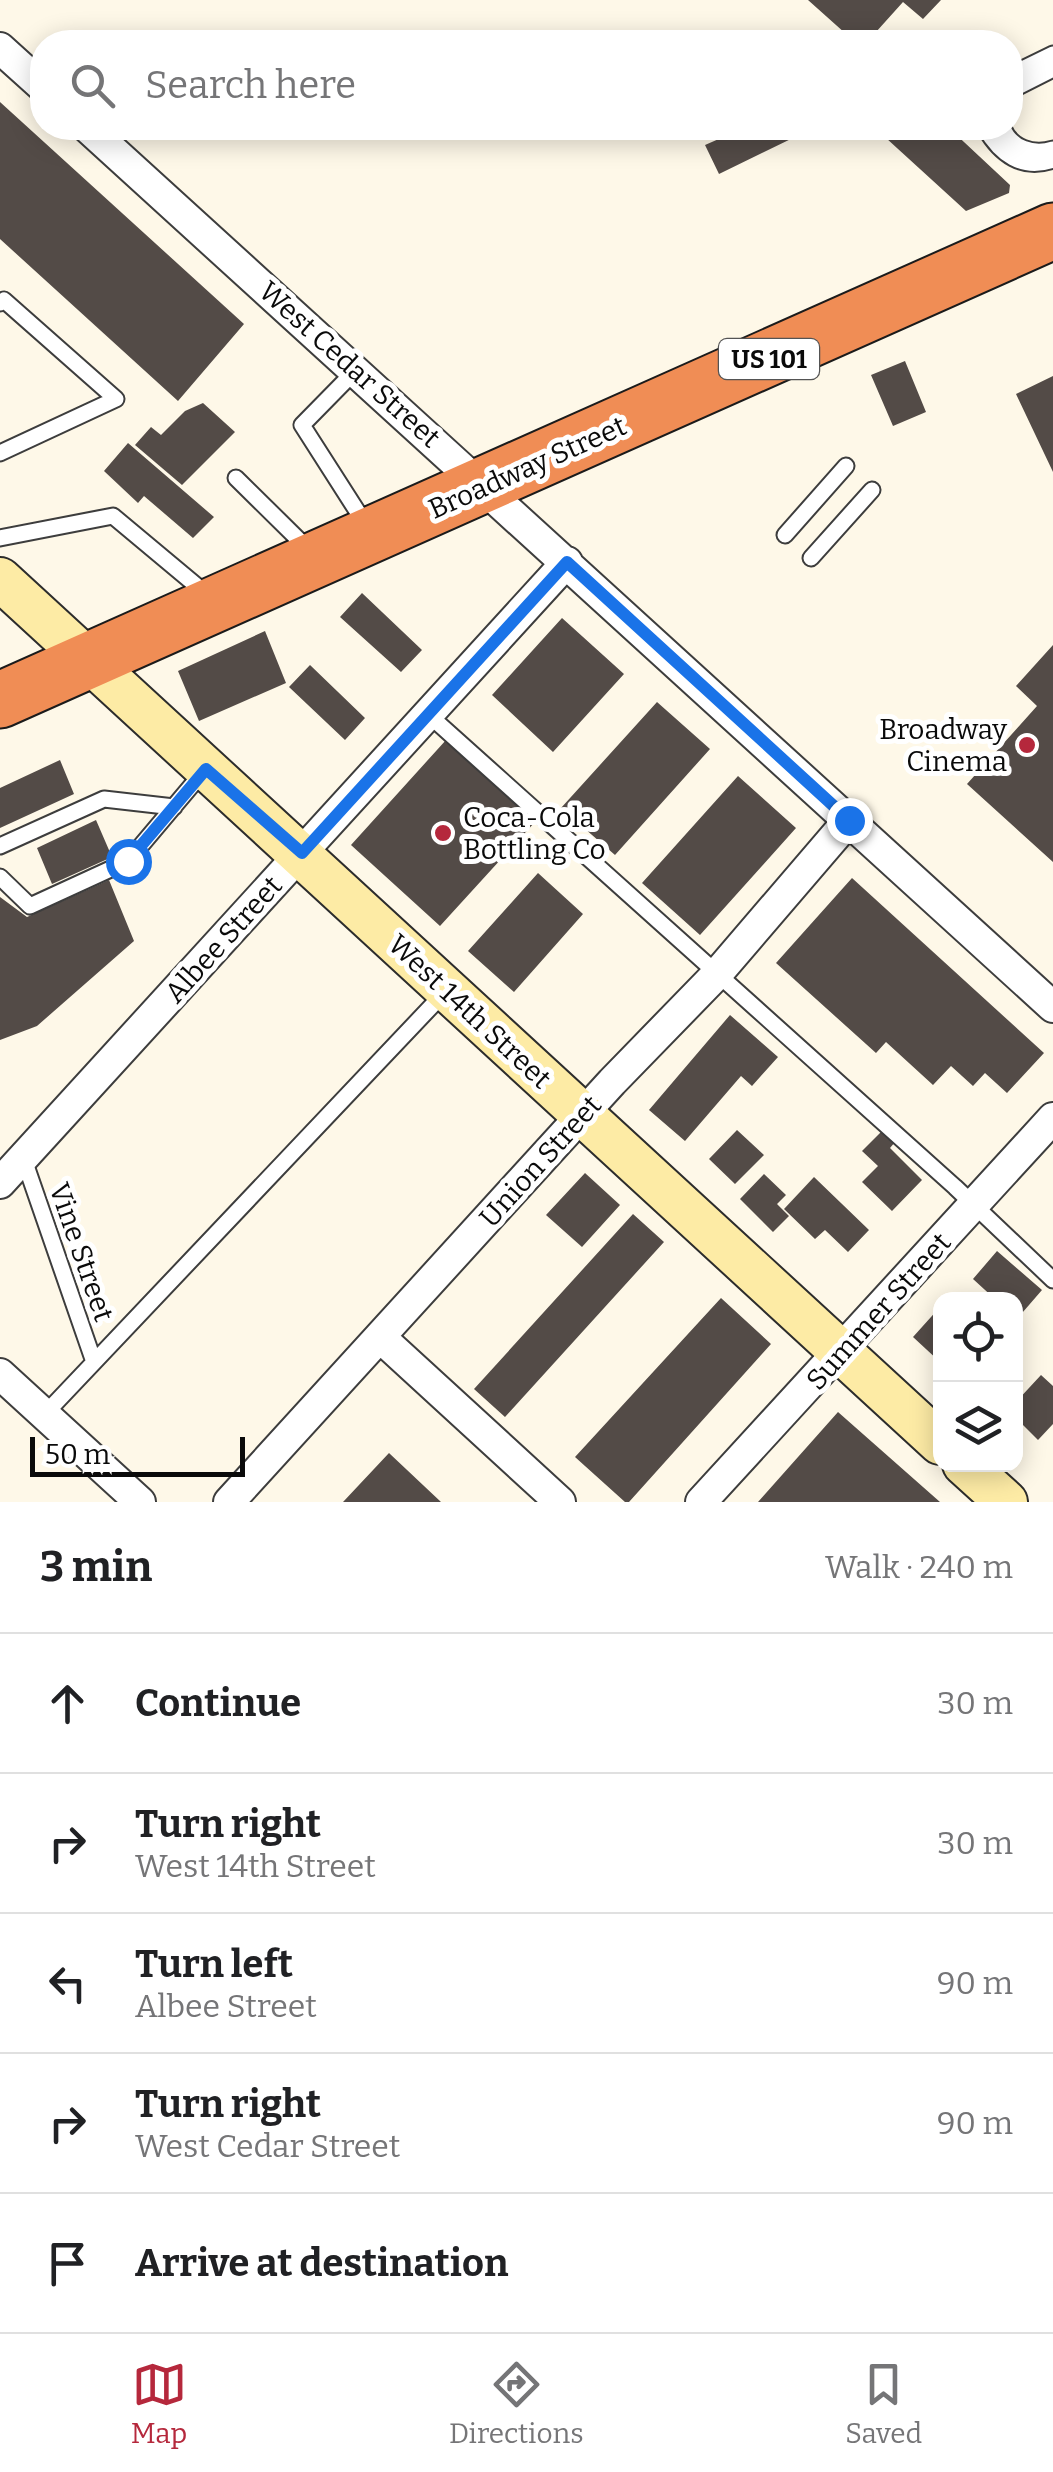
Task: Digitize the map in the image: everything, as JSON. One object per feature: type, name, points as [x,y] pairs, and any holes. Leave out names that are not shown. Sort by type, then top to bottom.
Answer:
[{"type":"highway","name":"Broadway Street","points":[[0,700],[1053,232]]},
{"type":"street","points":[[0,48],[30,75]]},
{"type":"street","name":"West Cedar Street","points":[[101,140],[1053,1007]]},
{"type":"street","name":"Albee Street","points":[[0,1183],[567,562]]},
{"type":"street","name":"West 14th Street","points":[[0,579],[933,1437]]},
{"type":"street","name":"Union Street","points":[[229,1502],[716,974],[849,820]]},
{"type":"street","name":"Summer Street","points":[[702,1502],[1053,1118]]},
{"type":"street","points":[[380,1337],[560,1502]]},
{"type":"street","points":[[0,1374],[140,1502]]},
{"type":"street","points":[[973,1472],[1006,1502]]},
{"type":"lane","points":[[1023,69],[1053,54]]},
{"type":"lane","points":[[1023,84],[1053,69]]},
{"type":"lane","points":[[993,140],[1011,160],[1041,165],[1053,160]]},
{"type":"lane","points":[[1010,140],[1027,150],[1053,149]]},
{"type":"lane","points":[[0,303],[4,300],[116,399],[0,453]]},
{"type":"lane","points":[[356,370],[302,426],[373,536]]},
{"type":"lane","points":[[785,535],[846,466]]},
{"type":"lane","points":[[236,478],[319,560]]},
{"type":"lane","points":[[811,558],[872,490]]},
{"type":"lane","points":[[0,538],[113,516],[219,604]]},
{"type":"lane","points":[[430,715],[1053,1280]]},
{"type":"lane","points":[[0,877],[30,906],[128,861],[206,769]]},
{"type":"lane","points":[[0,846],[104,799],[174,808]]},
{"type":"lane","points":[[44,1415],[446,991]]},
{"type":"lane","name":"Vine Street","points":[[24,1158],[94,1362]]},
{"type":"building","points":[[808,0],[941,0],[923,19],[903,2],[878,30],[842,30]]},
{"type":"building","points":[[0,102],[30,129],[30,140],[42,140],[244,324],[178,401],[0,239]]},
{"type":"building","points":[[716,140],[789,140],[719,174],[705,145]]},
{"type":"building","points":[[888,140],[962,140],[1010,185],[1009,193],[966,211]]},
{"type":"building","points":[[905,361],[926,412],[893,426],[871,375]]},
{"type":"building","points":[[1053,376],[1053,472],[1016,394]]},
{"type":"building","points":[[203,403],[235,432],[182,485],[135,445],[151,427],[161,435],[185,411]]},
{"type":"building","points":[[128,443],[214,517],[193,538],[144,496],[138,503],[104,471]]},
{"type":"building","points":[[362,593],[422,650],[401,672],[340,617]]},
{"type":"building","points":[[562,618],[624,674],[553,752],[492,695]]},
{"type":"building","points":[[265,631],[286,683],[199,721],[178,671]]},
{"type":"building","name":"Broadway Cinema","points":[[1053,645],[1053,862],[967,784],[1037,706],[1016,686]]},
{"type":"building","points":[[310,665],[365,718],[345,740],[289,687]]},
{"type":"building","points":[[657,702],[710,749],[615,855],[561,808]]},
{"type":"building","name":"Coca-Cola Bottling Co","points":[[446,740],[535,822],[440,926],[351,845]]},
{"type":"building","points":[[60,760],[74,794],[0,828],[0,788]]},
{"type":"building","points":[[738,776],[796,828],[700,935],[642,883]]},
{"type":"building","points":[[96,820],[112,857],[52,884],[37,848]]},
{"type":"building","points":[[538,873],[583,914],[514,992],[468,951]]},
{"type":"building","points":[[852,878],[1044,1053],[1007,1093],[985,1073],[973,1086],[951,1066],[933,1085],[886,1042],[876,1053],[776,963]]},
{"type":"building","points":[[109,880],[134,941],[37,1026],[0,1040],[0,897],[27,917]]},
{"type":"building","points":[[730,1015],[778,1057],[752,1086],[741,1076],[685,1141],[649,1110]]},
{"type":"building","points":[[737,1130],[764,1155],[735,1184],[709,1159]]},
{"type":"building","points":[[883,1130],[895,1142],[890,1148],[922,1180],[892,1211],[862,1182],[878,1166],[862,1151]]},
{"type":"building","points":[[585,1173],[620,1205],[582,1247],[546,1215]]},
{"type":"building","points":[[764,1174],[786,1195],[777,1204],[789,1216],[773,1232],[740,1199]]},
{"type":"building","points":[[814,1177],[869,1230],[848,1252],[825,1230],[815,1239],[784,1209]]},
{"type":"building","points":[[633,1214],[664,1242],[505,1417],[474,1389]]},
{"type":"building","points":[[997,1251],[1042,1290],[1023,1312],[1023,1292],[987,1292],[973,1279]]},
{"type":"building","points":[[721,1298],[771,1344],[625,1502],[575,1457]]},
{"type":"building","points":[[933,1315],[933,1356],[913,1337]]},
{"type":"building","points":[[1041,1375],[1053,1386],[1053,1424],[1038,1440],[1023,1425],[1023,1394]]},
{"type":"building","points":[[838,1412],[940,1502],[758,1502]]},
{"type":"building","points":[[389,1453],[441,1502],[343,1502]]},
{"type":"place","name":"Broadway Cinema","points":[[1027,745]]},
{"type":"place","name":"Coca-Cola Bottling Co","points":[[443,833]]},
{"type":"route","points":[[128,861],[206,769],[302,853],[567,562],[849,820]]}]
